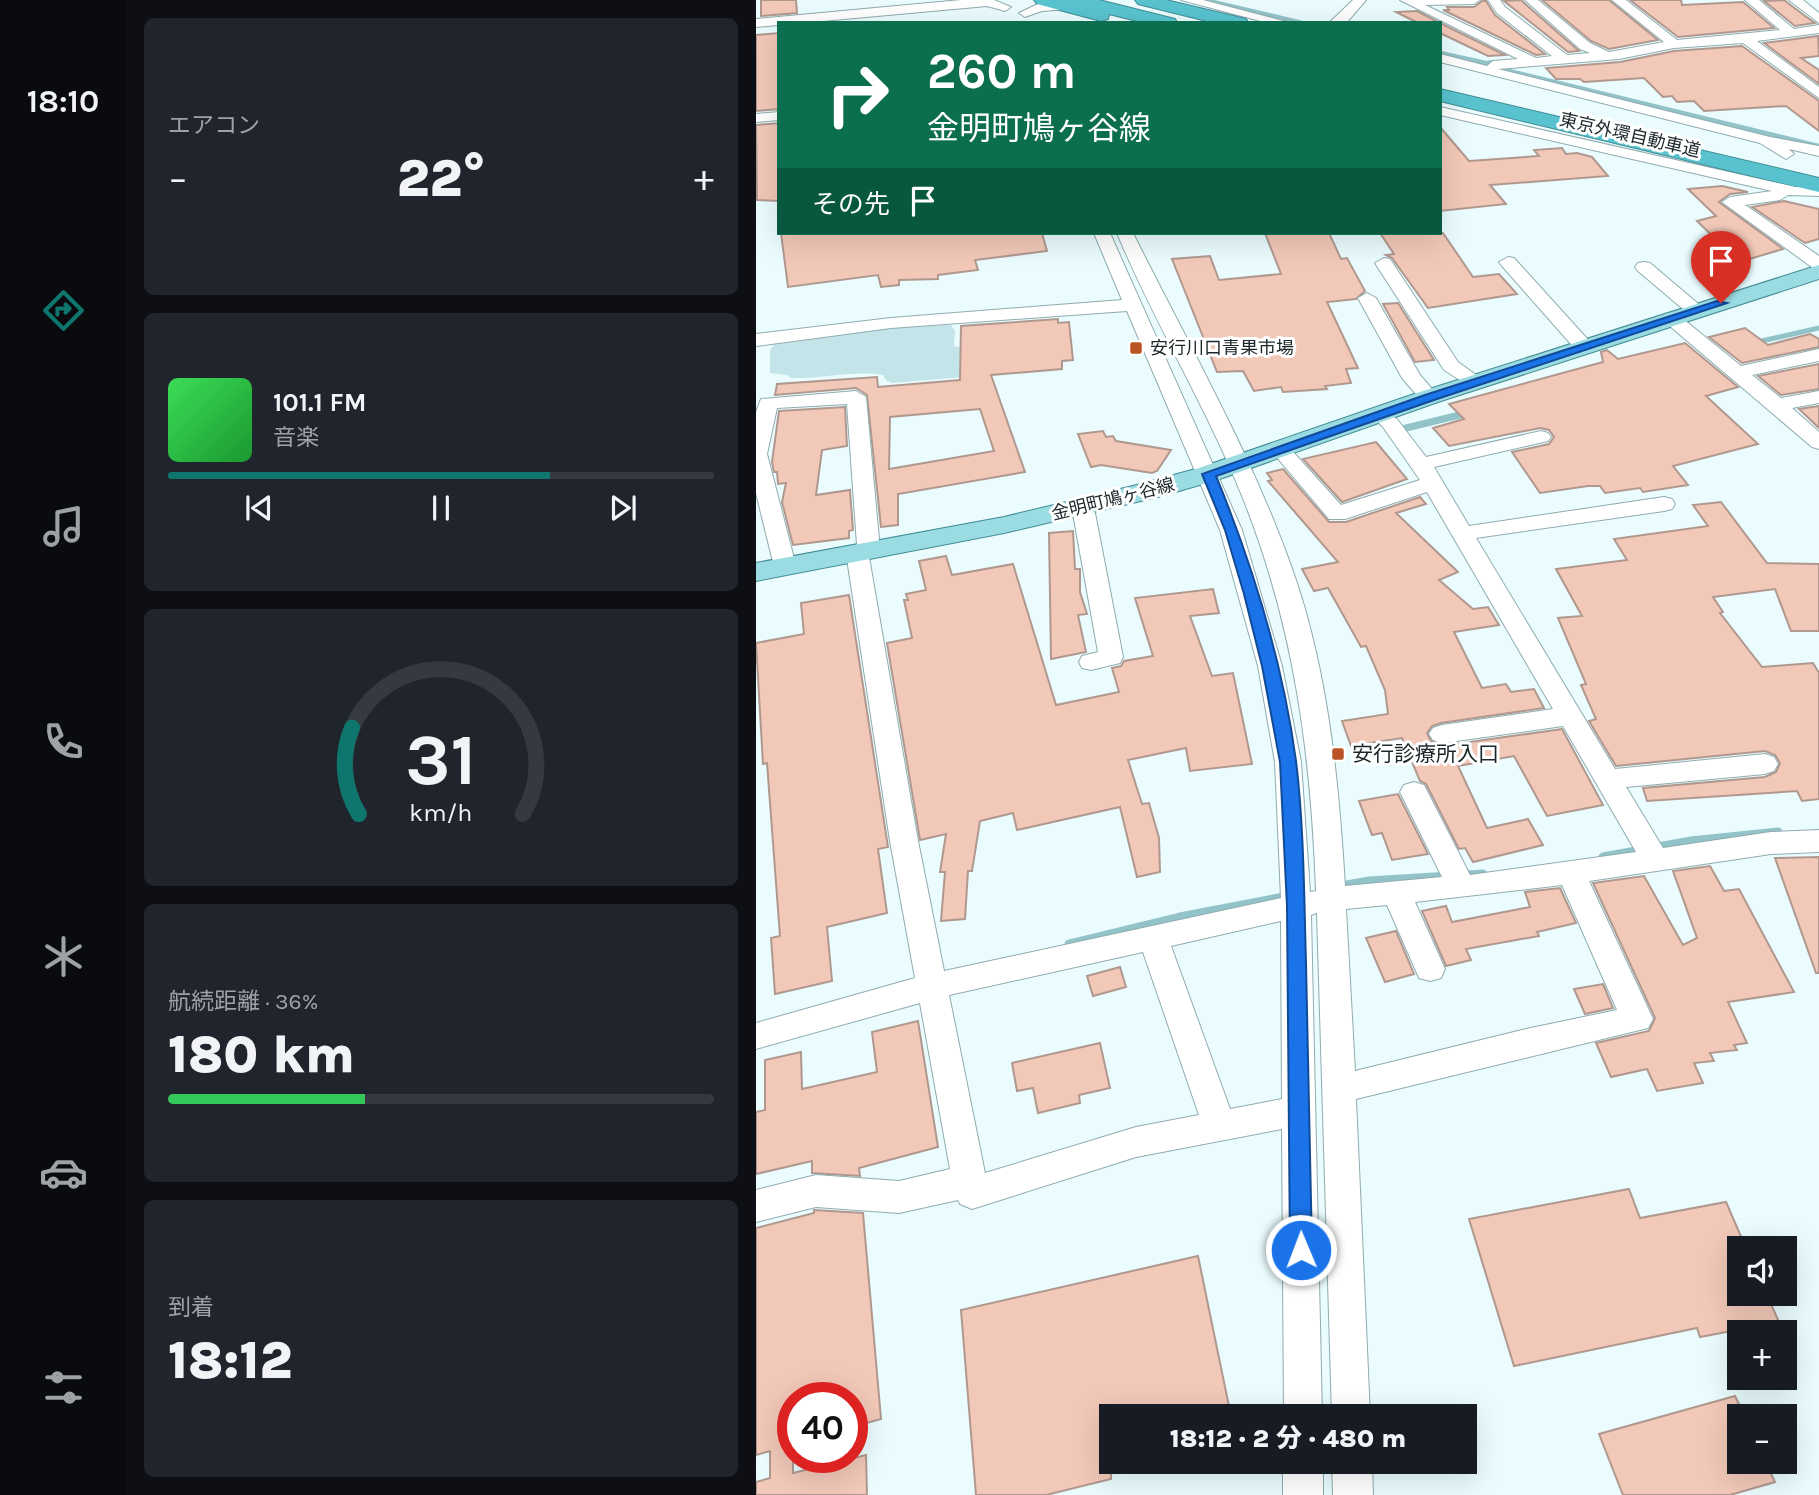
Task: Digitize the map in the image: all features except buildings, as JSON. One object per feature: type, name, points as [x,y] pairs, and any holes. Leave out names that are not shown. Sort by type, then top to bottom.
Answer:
[{"type":"highway","points":[[1043,0],[1158,21]]},
{"type":"highway","points":[[1131,0],[1216,21]]},
{"type":"highway","points":[[1144,0],[1231,21]]},
{"type":"highway","points":[[1071,3],[1141,21]]},
{"type":"highway","points":[[1107,12],[1126,21]]},
{"type":"highway","points":[[1107,12],[1187,21]]},
{"type":"highway","points":[[1442,75],[1819,162]]},
{"type":"highway","name":"東京外環自動車道","points":[[1442,75],[1819,167]]},
{"type":"highway","name":"東京外環自動車道","points":[[1442,94],[1819,179]]},
{"type":"highway","points":[[1442,95],[1819,185]]},
{"type":"main road","name":"金明町鳩ヶ谷線","points":[[756,572],[1083,508],[1208,474],[1429,397],[1819,272]]},
{"type":"street","points":[[824,0],[827,17]]},
{"type":"street","points":[[1020,0],[1027,18],[1040,7],[1071,3]]},
{"type":"street","points":[[1187,0],[1276,21]]},
{"type":"street","points":[[1339,21],[1360,0]]},
{"type":"street","points":[[1407,1],[1474,0]]},
{"type":"street","points":[[1494,0],[1501,10],[1562,58]]},
{"type":"street","points":[[1531,0],[1586,46],[1606,55]]},
{"type":"street","points":[[1618,0],[1674,44]]},
{"type":"street","points":[[1751,0],[1790,32]]},
{"type":"street","points":[[1795,0],[1819,19]]},
{"type":"street","points":[[1407,1],[1531,60]]},
{"type":"street","points":[[780,21],[961,2],[1004,4],[1011,21]]},
{"type":"street","points":[[756,23],[777,21]]},
{"type":"street","points":[[1477,66],[1606,55],[1674,44],[1746,39],[1819,29]]},
{"type":"street","points":[[1746,39],[1810,81]]},
{"type":"street","points":[[1442,58],[1819,151]]},
{"type":"street","points":[[1442,111],[1796,192]]},
{"type":"street","points":[[756,118],[777,116]]},
{"type":"street","points":[[1765,139],[1786,154]]},
{"type":"street","points":[[1819,191],[1730,202],[1819,264]]},
{"type":"street","points":[[1103,235],[1231,530],[1270,666],[1288,762],[1296,906],[1303,1404]]},
{"type":"street","points":[[1126,235],[1238,463],[1286,586],[1312,696],[1323,768],[1331,899],[1351,1404]]},
{"type":"street","points":[[1508,262],[1584,347]]},
{"type":"street","points":[[1384,263],[1451,366],[1476,382]]},
{"type":"street","points":[[1644,267],[1696,311]]},
{"type":"street","points":[[1367,298],[1412,378],[1429,397]]},
{"type":"street","points":[[756,340],[891,323],[1132,305]]},
{"type":"street","points":[[1671,318],[1739,372],[1819,443]]},
{"type":"street","points":[[1739,372],[1819,355]]},
{"type":"street","points":[[785,566],[757,454],[768,403],[856,397],[863,551],[904,841],[972,1193],[1136,1142],[1299,1111]]},
{"type":"street","points":[[1777,405],[1819,397]]},
{"type":"street","points":[[1378,414],[1390,423],[1426,474],[1654,858]]},
{"type":"street","points":[[1279,448],[1337,514],[1426,474],[1541,437]]},
{"type":"street","points":[[1461,534],[1664,504]]},
{"type":"street","points":[[1083,508],[1111,657],[1091,663]]},
{"type":"street","points":[[1442,734],[1569,716]]},
{"type":"street","points":[[1607,779],[1765,764]]},
{"type":"street","points":[[1414,792],[1461,886]]},
{"type":"street","points":[[756,1036],[933,986],[1331,899],[1461,886],[1771,843],[1819,841]]},
{"type":"street","points":[[1340,1088],[1377,1083],[1552,1036],[1637,1019],[1570,871]]},
{"type":"street","points":[[1396,893],[1430,969]]},
{"type":"street","points":[[1152,936],[1220,1127]]},
{"type":"street","points":[[756,1206],[816,1191],[899,1197],[969,1181]]},
{"type":"street","points":[[1303,1474],[1303,1495]]},
{"type":"street","points":[[1352,1474],[1353,1495]]},
{"type":"shaded area","points":[[951,325],[955,331],[954,346],[970,349],[976,376],[892,383],[883,375],[872,374],[791,378],[770,373],[770,350],[775,344],[891,327]]},
{"type":"waterway","points":[[1205,0],[1294,21]]},
{"type":"waterway","points":[[1442,53],[1486,63],[1499,62]]},
{"type":"waterway","points":[[1497,68],[1819,146]]},
{"type":"waterway","points":[[1753,343],[1819,328]]},
{"type":"waterway","points":[[1406,428],[1468,413]]},
{"type":"waterway","points":[[1603,857],[1691,841],[1778,832]]},
{"type":"waterway","points":[[1336,887],[1369,881],[1483,874]]},
{"type":"waterway","points":[[1069,944],[1180,917],[1289,896]]},
{"type":"place","name":"安行川口青果市場","points":[[1136,348]]},
{"type":"place","name":"安行診療所入口","points":[[1338,754]]},
{"type":"route","points":[[1301,1250],[1296,906],[1288,762],[1270,666],[1251,594],[1231,530],[1208,474],[1429,397],[1721,303]]}]
